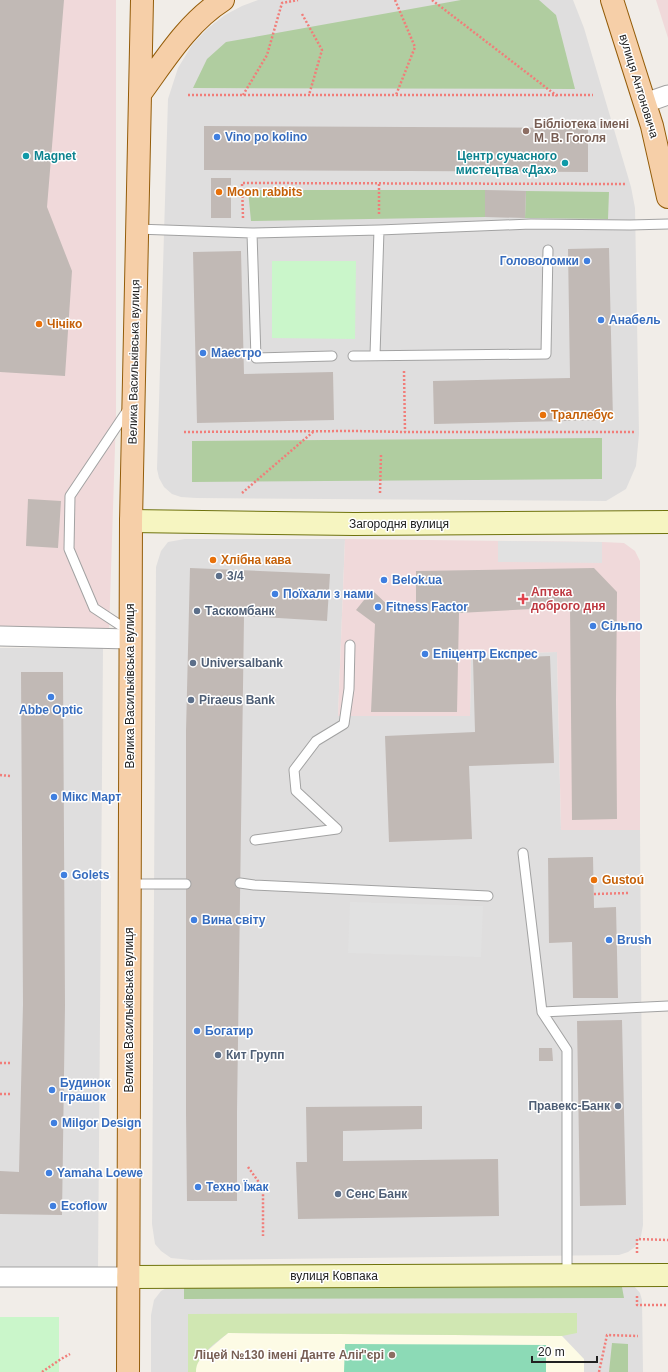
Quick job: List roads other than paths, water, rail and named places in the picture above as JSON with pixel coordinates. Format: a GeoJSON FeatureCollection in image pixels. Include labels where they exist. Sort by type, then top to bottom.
{"type":"FeatureCollection","features":[{"type":"Feature","properties":{"kind":"main road","name":"Велика Васильківська вулиця"},"geometry":{"type":"LineString","coordinates":[[128,1372],[131,522],[142,0]]}},
{"type":"Feature","properties":{"kind":"main road"},"geometry":{"type":"LineString","coordinates":[[140,94],[176,44],[209,9],[223,0]]}},
{"type":"Feature","properties":{"kind":"main road","name":"вулиця Антоновича"},"geometry":{"type":"LineString","coordinates":[[612,0],[652,126],[668,197]]}},
{"type":"Feature","properties":{"kind":"street"},"geometry":{"type":"LineString","coordinates":[[645,103],[668,95]]}},
{"type":"Feature","properties":{"kind":"street","name":"Загородня вулиця"},"geometry":{"type":"LineString","coordinates":[[131,522],[354,524],[668,522]]}},
{"type":"Feature","properties":{"kind":"street"},"geometry":{"type":"LineString","coordinates":[[0,636],[130,636]]}},
{"type":"Feature","properties":{"kind":"street","name":"вулиця Ковпака"},"geometry":{"type":"LineString","coordinates":[[0,1277],[128,1278],[668,1275]]}},
{"type":"Feature","properties":{"kind":"lane"},"geometry":{"type":"LineString","coordinates":[[136,229],[247,233],[531,224],[668,224]]}},
{"type":"Feature","properties":{"kind":"lane"},"geometry":{"type":"LineString","coordinates":[[375,355],[379,230]]}},
{"type":"Feature","properties":{"kind":"lane"},"geometry":{"type":"LineString","coordinates":[[247,233],[256,358],[332,356]]}},
{"type":"Feature","properties":{"kind":"lane"},"geometry":{"type":"LineString","coordinates":[[354,356],[546,354],[548,250]]}},
{"type":"Feature","properties":{"kind":"lane"},"geometry":{"type":"LineString","coordinates":[[130,636],[94,608],[69,549],[70,496],[133,402]]}},
{"type":"Feature","properties":{"kind":"lane"},"geometry":{"type":"LineString","coordinates":[[255,840],[337,829],[296,791],[294,770],[316,741],[344,724],[349,689],[350,645]]}},
{"type":"Feature","properties":{"kind":"lane"},"geometry":{"type":"LineString","coordinates":[[523,853],[542,1012],[567,1050],[567,1275]]}},
{"type":"Feature","properties":{"kind":"lane"},"geometry":{"type":"LineString","coordinates":[[240,883],[254,885],[488,896]]}},
{"type":"Feature","properties":{"kind":"lane"},"geometry":{"type":"LineString","coordinates":[[130,884],[186,884]]}},
{"type":"Feature","properties":{"kind":"lane"},"geometry":{"type":"LineString","coordinates":[[542,1012],[668,1006]]}},
{"type":"Feature","properties":{"kind":"place","name":"Бібліотека імені М. В. Гоголя"},"geometry":{"type":"Point","coordinates":[526,131]}},
{"type":"Feature","properties":{"kind":"place","name":"Vino po kolino"},"geometry":{"type":"Point","coordinates":[217,137]}},
{"type":"Feature","properties":{"kind":"place","name":"Magnet"},"geometry":{"type":"Point","coordinates":[26,156]}},
{"type":"Feature","properties":{"kind":"place","name":"Центр сучасного мистецтва «Дах»"},"geometry":{"type":"Point","coordinates":[565,163]}},
{"type":"Feature","properties":{"kind":"place","name":"Moon rabbits"},"geometry":{"type":"Point","coordinates":[219,192]}},
{"type":"Feature","properties":{"kind":"place","name":"Головоломки"},"geometry":{"type":"Point","coordinates":[587,261]}},
{"type":"Feature","properties":{"kind":"place","name":"Анабель"},"geometry":{"type":"Point","coordinates":[601,320]}},
{"type":"Feature","properties":{"kind":"place","name":"Чічіко"},"geometry":{"type":"Point","coordinates":[39,324]}},
{"type":"Feature","properties":{"kind":"place","name":"Маестро"},"geometry":{"type":"Point","coordinates":[203,353]}},
{"type":"Feature","properties":{"kind":"place","name":"Траллебус"},"geometry":{"type":"Point","coordinates":[543,415]}},
{"type":"Feature","properties":{"kind":"place","name":"Хлібна кава"},"geometry":{"type":"Point","coordinates":[213,560]}},
{"type":"Feature","properties":{"kind":"place","name":"3/4"},"geometry":{"type":"Point","coordinates":[219,576]}},
{"type":"Feature","properties":{"kind":"place","name":"Belok.ua"},"geometry":{"type":"Point","coordinates":[384,580]}},
{"type":"Feature","properties":{"kind":"place","name":"Поїхали з нами"},"geometry":{"type":"Point","coordinates":[275,594]}},
{"type":"Feature","properties":{"kind":"place","name":"Аптека доброго дня"},"geometry":{"type":"Point","coordinates":[523,599]}},
{"type":"Feature","properties":{"kind":"place","name":"Fitness Factor"},"geometry":{"type":"Point","coordinates":[378,607]}},
{"type":"Feature","properties":{"kind":"place","name":"Таскомбанк"},"geometry":{"type":"Point","coordinates":[197,611]}},
{"type":"Feature","properties":{"kind":"place","name":"Сільпо"},"geometry":{"type":"Point","coordinates":[593,626]}},
{"type":"Feature","properties":{"kind":"place","name":"Епіцентр Експрес"},"geometry":{"type":"Point","coordinates":[425,654]}},
{"type":"Feature","properties":{"kind":"place","name":"Universalbank"},"geometry":{"type":"Point","coordinates":[193,663]}},
{"type":"Feature","properties":{"kind":"place","name":"Abbe Optic"},"geometry":{"type":"Point","coordinates":[51,697]}},
{"type":"Feature","properties":{"kind":"place","name":"Piraeus Bank"},"geometry":{"type":"Point","coordinates":[191,700]}},
{"type":"Feature","properties":{"kind":"place","name":"Мікс Март"},"geometry":{"type":"Point","coordinates":[54,797]}},
{"type":"Feature","properties":{"kind":"place","name":"Golets"},"geometry":{"type":"Point","coordinates":[64,875]}},
{"type":"Feature","properties":{"kind":"place","name":"Gustoú"},"geometry":{"type":"Point","coordinates":[594,880]}},
{"type":"Feature","properties":{"kind":"place","name":"Вина світу"},"geometry":{"type":"Point","coordinates":[194,920]}},
{"type":"Feature","properties":{"kind":"place","name":"Brush"},"geometry":{"type":"Point","coordinates":[609,940]}},
{"type":"Feature","properties":{"kind":"place","name":"Богатир"},"geometry":{"type":"Point","coordinates":[197,1031]}},
{"type":"Feature","properties":{"kind":"place","name":"Кит Групп"},"geometry":{"type":"Point","coordinates":[218,1055]}},
{"type":"Feature","properties":{"kind":"place","name":"Будинок Iграшок"},"geometry":{"type":"Point","coordinates":[52,1090]}},
{"type":"Feature","properties":{"kind":"place","name":"Правекс-Банк"},"geometry":{"type":"Point","coordinates":[618,1106]}},
{"type":"Feature","properties":{"kind":"place","name":"Milgor Design"},"geometry":{"type":"Point","coordinates":[54,1123]}},
{"type":"Feature","properties":{"kind":"place","name":"Yamaha Loewe"},"geometry":{"type":"Point","coordinates":[49,1173]}},
{"type":"Feature","properties":{"kind":"place","name":"Техно Їжак"},"geometry":{"type":"Point","coordinates":[198,1187]}},
{"type":"Feature","properties":{"kind":"place","name":"Сенс Банк"},"geometry":{"type":"Point","coordinates":[338,1194]}},
{"type":"Feature","properties":{"kind":"place","name":"Ecoflow"},"geometry":{"type":"Point","coordinates":[53,1206]}},
{"type":"Feature","properties":{"kind":"place","name":"Ліцей №130 імені Данте Аліґ'єрі"},"geometry":{"type":"Point","coordinates":[392,1355]}}]}
